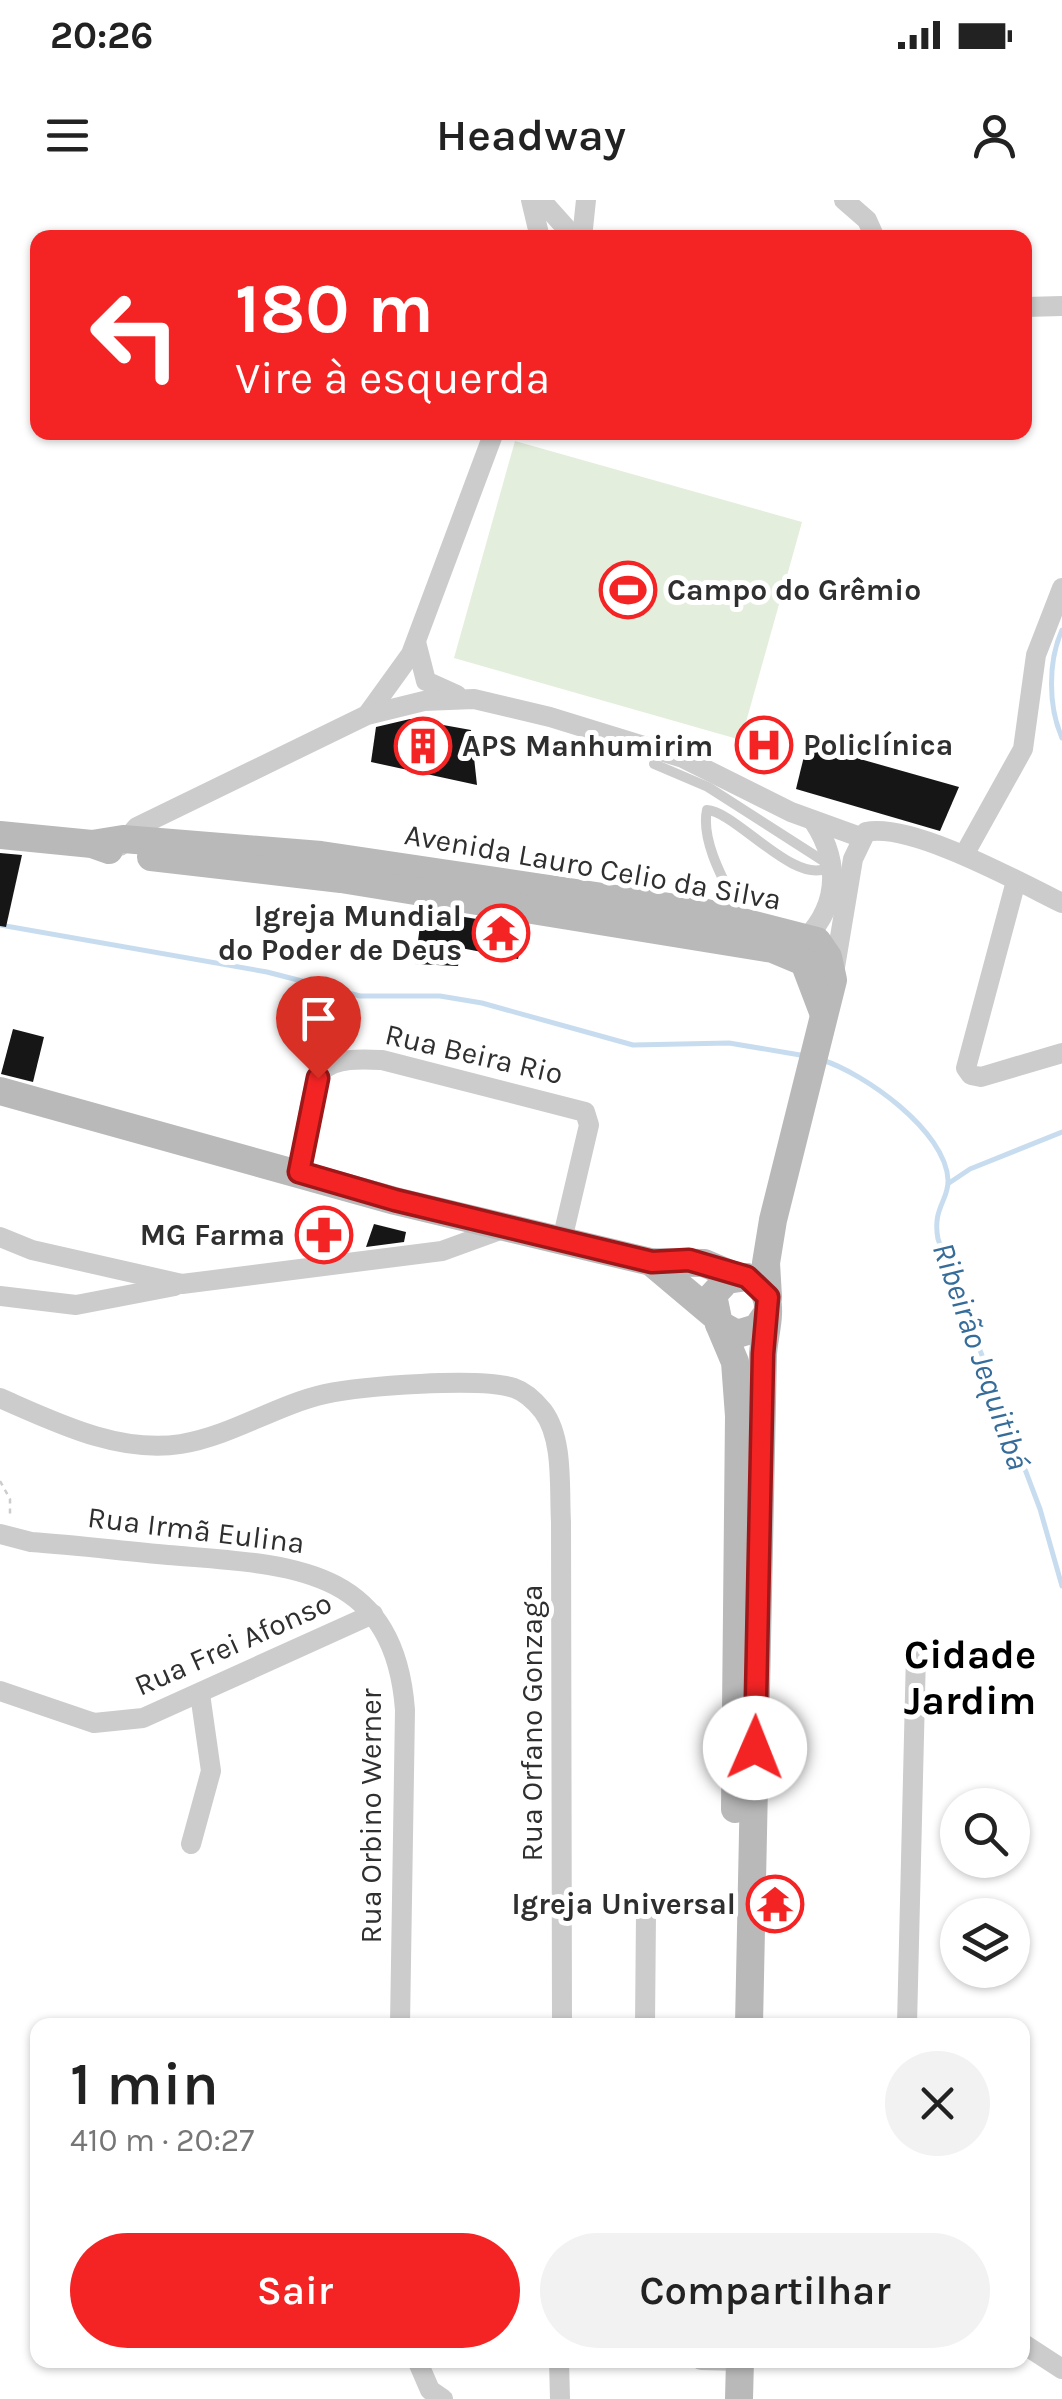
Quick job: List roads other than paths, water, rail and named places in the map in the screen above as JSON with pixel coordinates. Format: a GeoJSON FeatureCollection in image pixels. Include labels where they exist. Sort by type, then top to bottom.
{"type":"FeatureCollection","features":[{"type":"Feature","properties":{"kind":"street"},"geometry":{"type":"LineString","coordinates":[[531,200],[538,230]]}},
{"type":"Feature","properties":{"kind":"street"},"geometry":{"type":"LineString","coordinates":[[540,200],[570,230]]}},
{"type":"Feature","properties":{"kind":"street"},"geometry":{"type":"LineString","coordinates":[[579,230],[586,200]]}},
{"type":"Feature","properties":{"kind":"street"},"geometry":{"type":"LineString","coordinates":[[844,200],[867,220],[871,230]]}},
{"type":"Feature","properties":{"kind":"street"},"geometry":{"type":"LineString","coordinates":[[1032,296],[1059,306]]}},
{"type":"Feature","properties":{"kind":"street"},"geometry":{"type":"LineString","coordinates":[[1032,307],[1059,306]]}},
{"type":"Feature","properties":{"kind":"street"},"geometry":{"type":"LineString","coordinates":[[367,714],[403,668],[491,440]]}},
{"type":"Feature","properties":{"kind":"street"},"geometry":{"type":"LineString","coordinates":[[964,855],[1023,749],[1036,656],[1062,588]]}},
{"type":"Feature","properties":{"kind":"street"},"geometry":{"type":"LineString","coordinates":[[416,638],[417,659],[426,681],[474,700],[550,717],[683,758],[814,822],[860,837],[881,831],[964,855],[1062,903]]}},
{"type":"Feature","properties":{"kind":"street"},"geometry":{"type":"LineString","coordinates":[[111,845],[137,827],[367,714],[424,701],[474,700]]}},
{"type":"Feature","properties":{"kind":"street"},"geometry":{"type":"LineString","coordinates":[[750,2018],[766,1263],[832,980],[837,876],[825,838],[814,822]]}},
{"type":"Feature","properties":{"kind":"street","name":"Avenida Lauro Celio da Silva"},"geometry":{"type":"LineString","coordinates":[[0,835],[320,866],[668,919],[826,951],[832,980]]}},
{"type":"Feature","properties":{"kind":"street"},"geometry":{"type":"LineString","coordinates":[[799,946],[824,914],[837,876],[860,837]]}},
{"type":"Feature","properties":{"kind":"street"},"geometry":{"type":"LineString","coordinates":[[1016,880],[966,1068],[971,1075],[981,1077],[1062,1053]]}},
{"type":"Feature","properties":{"kind":"street","name":"Avenida Lauro Celio da Silva"},"geometry":{"type":"LineString","coordinates":[[668,919],[746,924],[799,946]]}},
{"type":"Feature","properties":{"kind":"street","name":"Avenida Lauro Celio da Silva"},"geometry":{"type":"LineString","coordinates":[[799,946],[812,975],[822,1025]]}},
{"type":"Feature","properties":{"kind":"street","name":"Rua Beira Rio"},"geometry":{"type":"LineString","coordinates":[[299,1172],[318,1078],[334,1064],[349,1060],[382,1060],[585,1112],[588,1125],[562,1240]]}},
{"type":"Feature","properties":{"kind":"street"},"geometry":{"type":"LineString","coordinates":[[0,1090],[508,1227],[652,1262],[689,1260],[756,1281],[768,1304],[764,1321],[748,1333],[737,1334],[652,1262]]}},
{"type":"Feature","properties":{"kind":"street"},"geometry":{"type":"LineString","coordinates":[[732,2018],[739,1416],[735,1362],[716,1320],[713,1295],[727,1280],[739,1276],[773,1220]]}},
{"type":"Feature","properties":{"kind":"street"},"geometry":{"type":"LineString","coordinates":[[0,1296],[76,1305],[182,1284],[442,1251],[508,1227]]}},
{"type":"Feature","properties":{"kind":"street"},"geometry":{"type":"LineString","coordinates":[[0,1237],[32,1250],[182,1284]]}},
{"type":"Feature","properties":{"kind":"street","name":"Rua Orfano Gonzaga"},"geometry":{"type":"LineString","coordinates":[[0,1398],[69,1428],[146,1444],[180,1444],[303,1401],[348,1391],[492,1383],[524,1392],[550,1422],[558,1461],[562,2018]]}},
{"type":"Feature","properties":{"kind":"street","name":"Rua Irmã Eulina"},"geometry":{"type":"LineString","coordinates":[[5,1536],[276,1564],[329,1578],[373,1614]]}},
{"type":"Feature","properties":{"kind":"street","name":"Rua Frei Afonso"},"geometry":{"type":"LineString","coordinates":[[0,1691],[94,1722],[144,1718],[373,1614]]}},
{"type":"Feature","properties":{"kind":"street","name":"Rua Orbino Werner"},"geometry":{"type":"LineString","coordinates":[[373,1614],[398,1660],[405,1710],[400,2018]]}},
{"type":"Feature","properties":{"kind":"street"},"geometry":{"type":"LineString","coordinates":[[907,2018],[916,1654]]}},
{"type":"Feature","properties":{"kind":"street"},"geometry":{"type":"LineString","coordinates":[[191,1844],[210,1771],[200,1694]]}},
{"type":"Feature","properties":{"kind":"street"},"geometry":{"type":"LineString","coordinates":[[645,2018],[646,1913]]}},
{"type":"Feature","properties":{"kind":"street"},"geometry":{"type":"LineString","coordinates":[[1030,2348],[1062,2369]]}},
{"type":"Feature","properties":{"kind":"street"},"geometry":{"type":"LineString","coordinates":[[420,2368],[430,2390],[443,2399]]}},
{"type":"Feature","properties":{"kind":"street"},"geometry":{"type":"LineString","coordinates":[[559,2368],[560,2399]]}},
{"type":"Feature","properties":{"kind":"street"},"geometry":{"type":"LineString","coordinates":[[724,2368],[724,2399]]}},
{"type":"Feature","properties":{"kind":"street"},"geometry":{"type":"LineString","coordinates":[[739,2399],[740,2368]]}},
{"type":"Feature","properties":{"kind":"lane"},"geometry":{"type":"LineString","coordinates":[[654,764],[719,793],[819,855],[837,876]]}},
{"type":"Feature","properties":{"kind":"lane"},"geometry":{"type":"LineString","coordinates":[[746,924],[721,872],[706,825],[707,810],[719,812],[750,838],[790,860],[837,876]]}},
{"type":"Feature","properties":{"kind":"waterway"},"geometry":{"type":"LineString","coordinates":[[1062,630],[1054,655],[1052,684],[1054,712],[1062,738]]}},
{"type":"Feature","properties":{"kind":"waterway","name":"Ribeirão Jequitibá"},"geometry":{"type":"LineString","coordinates":[[0,925],[267,972],[360,996],[440,996],[482,1003],[633,1045],[729,1043],[806,1056]]}},
{"type":"Feature","properties":{"kind":"waterway","name":"Ribeirão Jequitibá"},"geometry":{"type":"LineString","coordinates":[[822,1060],[859,1077],[900,1106],[933,1142],[944,1161],[948,1187],[937,1220],[938,1239],[1040,1509],[1062,1586]]}},
{"type":"Feature","properties":{"kind":"waterway"},"geometry":{"type":"LineString","coordinates":[[949,1183],[970,1169],[1062,1132]]}},
{"type":"Feature","properties":{"kind":"place","name":"Campo do Grêmio"},"geometry":{"type":"Point","coordinates":[628,590]}},
{"type":"Feature","properties":{"kind":"place","name":"Policlínica"},"geometry":{"type":"Point","coordinates":[764,745]}},
{"type":"Feature","properties":{"kind":"place","name":"APS Manhumirim"},"geometry":{"type":"Point","coordinates":[423,746]}},
{"type":"Feature","properties":{"kind":"place","name":"Igreja Mundial do Poder de Deus"},"geometry":{"type":"Point","coordinates":[501,933]}},
{"type":"Feature","properties":{"kind":"place","name":"MG Farma"},"geometry":{"type":"Point","coordinates":[324,1235]}},
{"type":"Feature","properties":{"kind":"place","name":"Igreja Universal"},"geometry":{"type":"Point","coordinates":[775,1904]}},
{"type":"Feature","properties":{"kind":"district","name":"Cidade Jardim"},"geometry":{"type":"Point","coordinates":[970,1677]}}]}
